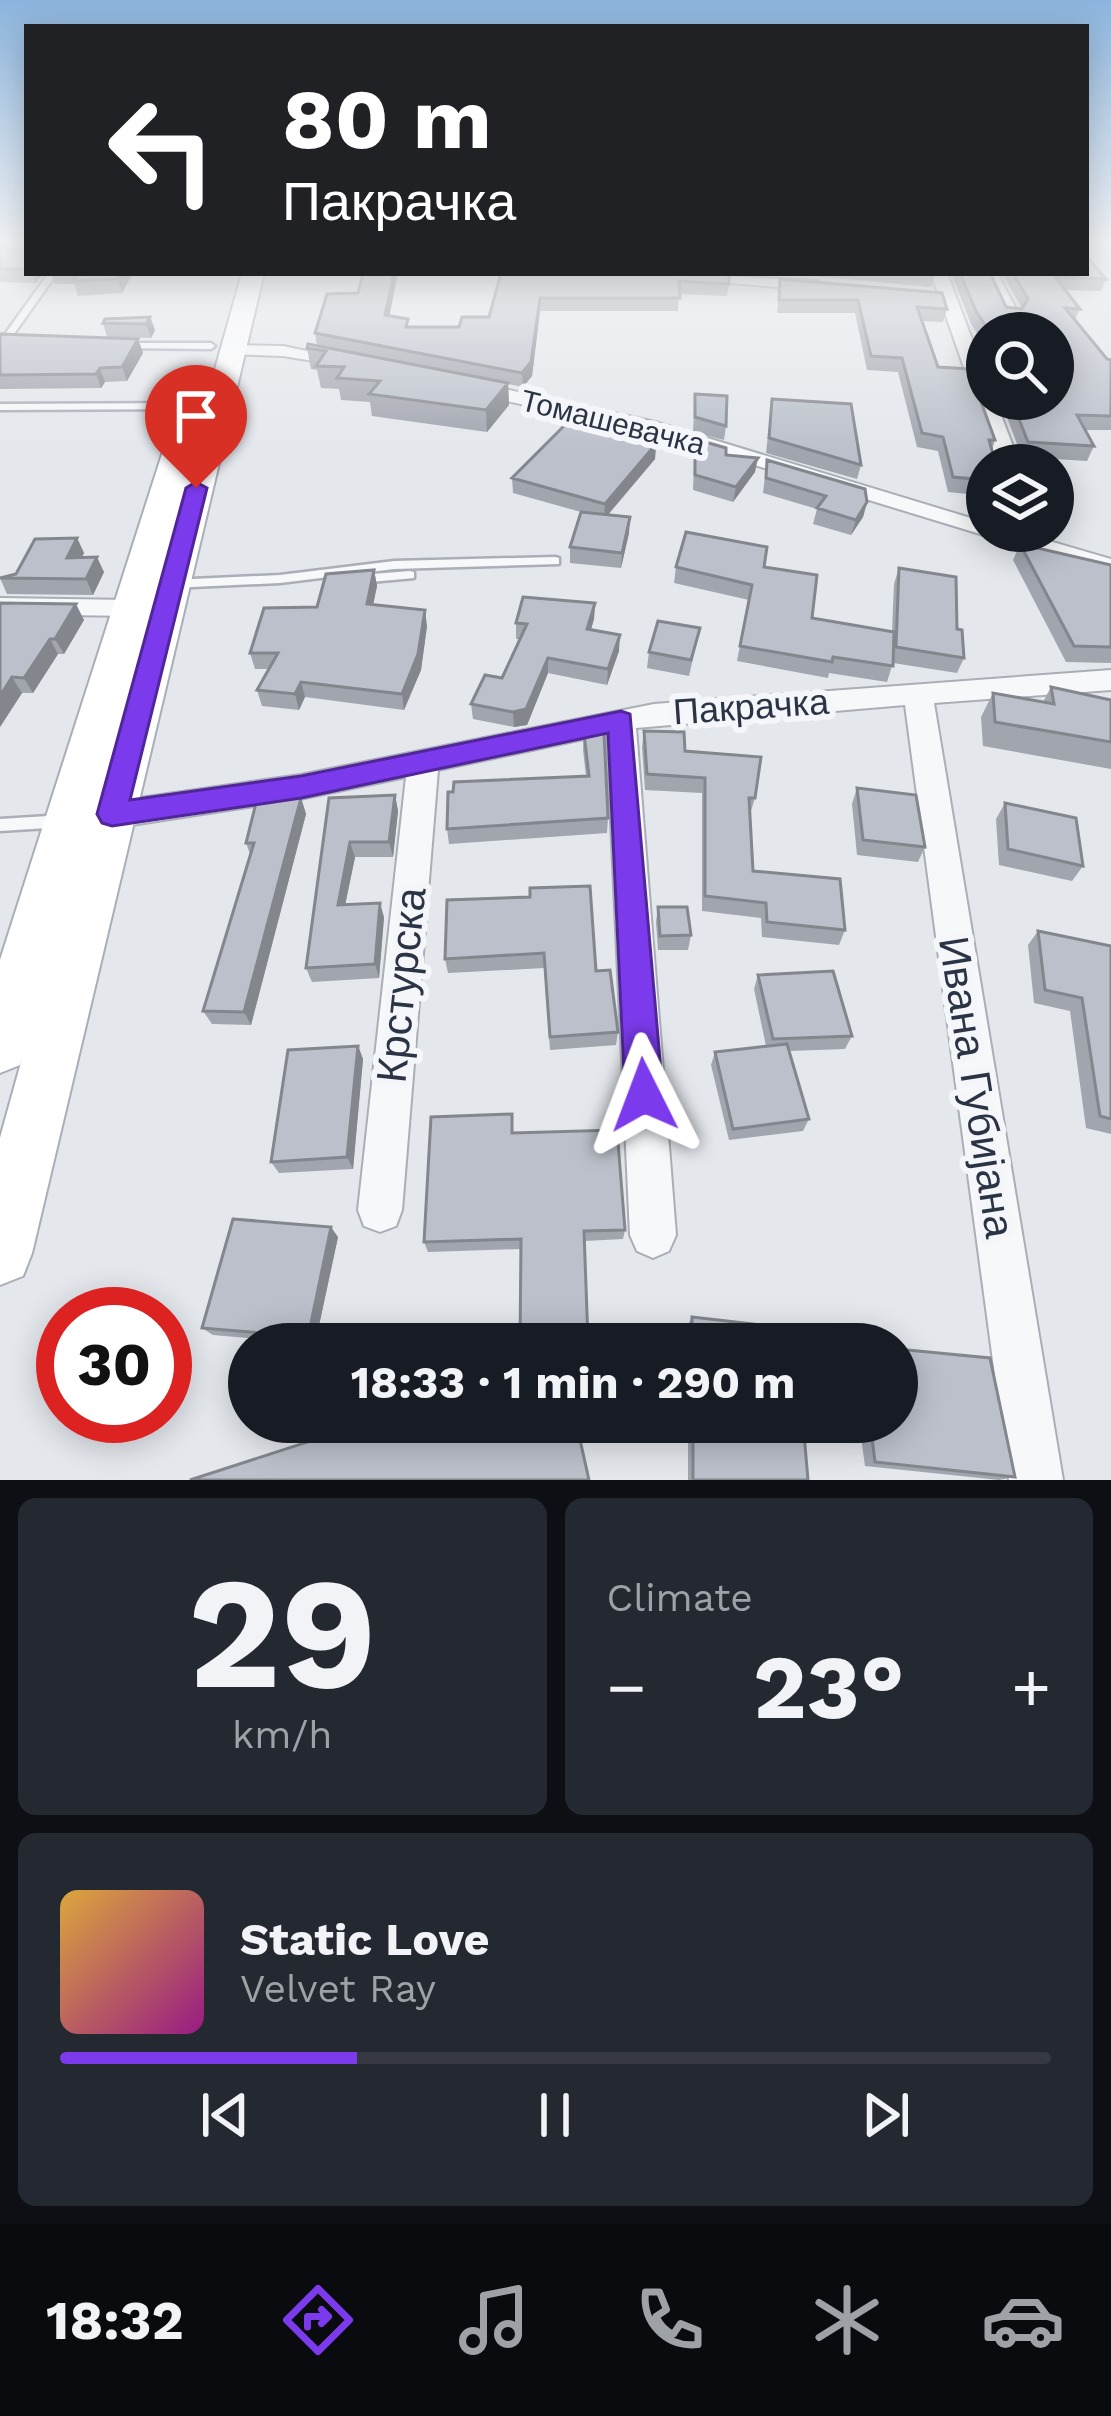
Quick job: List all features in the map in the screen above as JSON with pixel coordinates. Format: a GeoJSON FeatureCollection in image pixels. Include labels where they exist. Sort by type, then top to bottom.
{"type":"FeatureCollection","features":[{"type":"Feature","properties":{"kind":"main road"},"geometry":{"type":"LineString","coordinates":[[0,1253],[171,584],[228,313]]}},
{"type":"Feature","properties":{"kind":"main road"},"geometry":{"type":"LineString","coordinates":[[0,1046],[192,406],[236,313]]}},
{"type":"Feature","properties":{"kind":"street"},"geometry":{"type":"LineString","coordinates":[[954,313],[1001,444]]}},
{"type":"Feature","properties":{"kind":"street"},"geometry":{"type":"LineString","coordinates":[[221,348],[283,351],[375,366]]}},
{"type":"Feature","properties":{"kind":"street","name":"Томашевачка"},"geometry":{"type":"LineString","coordinates":[[454,382],[648,426],[966,523]]}},
{"type":"Feature","properties":{"kind":"street","name":"Томашевачка"},"geometry":{"type":"LineString","coordinates":[[1072,552],[1111,567]]}},
{"type":"Feature","properties":{"kind":"street"},"geometry":{"type":"LineString","coordinates":[[0,607],[130,608]]}},
{"type":"Feature","properties":{"kind":"street","name":"Пакрачка"},"geometry":{"type":"LineString","coordinates":[[112,814],[250,796],[621,720],[724,706],[1111,680]]}},
{"type":"Feature","properties":{"kind":"street","name":"Ивана Губијана"},"geometry":{"type":"LineString","coordinates":[[918,694],[1036,1480]]}},
{"type":"Feature","properties":{"kind":"street"},"geometry":{"type":"LineString","coordinates":[[621,720],[653,1235]]}},
{"type":"Feature","properties":{"kind":"street","name":"Крстурска"},"geometry":{"type":"LineString","coordinates":[[380,1210],[423,761]]}},
{"type":"Feature","properties":{"kind":"lane"},"geometry":{"type":"LineString","coordinates":[[2,343],[24,313]]}},
{"type":"Feature","properties":{"kind":"lane"},"geometry":{"type":"LineString","coordinates":[[2,343],[23,344]]}},
{"type":"Feature","properties":{"kind":"lane"},"geometry":{"type":"LineString","coordinates":[[105,345],[221,348]]}},
{"type":"Feature","properties":{"kind":"lane"},"geometry":{"type":"LineString","coordinates":[[0,407],[192,406]]}},
{"type":"Feature","properties":{"kind":"lane"},"geometry":{"type":"LineString","coordinates":[[171,584],[280,579],[394,565],[555,561]]}},
{"type":"Feature","properties":{"kind":"lane"},"geometry":{"type":"LineString","coordinates":[[280,579],[304,584],[410,575]]}},
{"type":"Feature","properties":{"kind":"lane"},"geometry":{"type":"LineString","coordinates":[[0,825],[67,820]]}},
{"type":"Feature","properties":{"kind":"building"},"geometry":{"type":"Polygon","coordinates":[[[321,313],[385,313],[408,319],[406,327],[459,327],[462,317],[538,313],[531,362],[522,373],[315,333],[321,313]]]}},
{"type":"Feature","properties":{"kind":"building"},"geometry":{"type":"Polygon","coordinates":[[[861,313],[919,313],[938,367],[966,369],[966,420],[988,420],[995,440],[966,444],[966,478],[953,477],[943,437],[922,433],[902,358],[871,356],[861,313]]]}},
{"type":"Feature","properties":{"kind":"building"},"geometry":{"type":"Polygon","coordinates":[[[150,317],[146,324],[103,323],[105,319],[150,317]]]}},
{"type":"Feature","properties":{"kind":"building"},"geometry":{"type":"Polygon","coordinates":[[[1074,319],[1111,360],[1111,416],[1077,415],[1094,446],[1028,442],[1019,420],[1074,420],[1074,319]]]}},
{"type":"Feature","properties":{"kind":"building"},"geometry":{"type":"Polygon","coordinates":[[[0,334],[138,339],[122,367],[100,368],[96,374],[0,375],[0,334]]]}},
{"type":"Feature","properties":{"kind":"building"},"geometry":{"type":"Polygon","coordinates":[[[308,344],[508,383],[486,410],[369,394],[380,381],[337,378],[344,367],[316,366],[326,351],[307,348],[308,344]]]}},
{"type":"Feature","properties":{"kind":"building"},"geometry":{"type":"Polygon","coordinates":[[[695,394],[727,396],[726,426],[695,417],[695,394]]]}},
{"type":"Feature","properties":{"kind":"building"},"geometry":{"type":"Polygon","coordinates":[[[772,399],[851,404],[861,465],[769,438],[772,399]]]}},
{"type":"Feature","properties":{"kind":"building"},"geometry":{"type":"Polygon","coordinates":[[[574,416],[608,424],[602,431],[656,444],[605,504],[512,478],[574,416]]]}},
{"type":"Feature","properties":{"kind":"building"},"geometry":{"type":"Polygon","coordinates":[[[695,439],[726,448],[726,455],[758,458],[736,487],[695,475],[695,439]]]}},
{"type":"Feature","properties":{"kind":"building"},"geometry":{"type":"Polygon","coordinates":[[[767,460],[865,489],[867,502],[856,520],[817,508],[826,496],[766,478],[767,460]]]}},
{"type":"Feature","properties":{"kind":"building"},"geometry":{"type":"Polygon","coordinates":[[[581,512],[630,517],[622,553],[570,547],[581,512]]]}},
{"type":"Feature","properties":{"kind":"building"},"geometry":{"type":"Polygon","coordinates":[[[686,532],[767,547],[764,567],[817,575],[812,618],[894,632],[893,666],[833,657],[832,662],[740,646],[752,585],[676,567],[686,532]]]}},
{"type":"Feature","properties":{"kind":"building"},"geometry":{"type":"Polygon","coordinates":[[[77,538],[67,558],[97,557],[86,579],[0,578],[16,574],[35,539],[77,538]]]}},
{"type":"Feature","properties":{"kind":"building"},"geometry":{"type":"Polygon","coordinates":[[[1024,552],[1055,552],[1111,565],[1111,647],[1074,646],[1024,552]]]}},
{"type":"Feature","properties":{"kind":"building"},"geometry":{"type":"Polygon","coordinates":[[[899,568],[956,577],[957,629],[962,630],[964,658],[896,647],[899,568]]]}},
{"type":"Feature","properties":{"kind":"building"},"geometry":{"type":"Polygon","coordinates":[[[374,570],[367,604],[425,610],[418,654],[402,694],[301,682],[295,694],[257,690],[278,653],[250,653],[264,608],[317,607],[326,574],[374,570]]]}},
{"type":"Feature","properties":{"kind":"building"},"geometry":{"type":"Polygon","coordinates":[[[523,597],[595,603],[587,629],[620,635],[608,669],[548,658],[526,709],[513,712],[471,704],[485,675],[502,678],[527,624],[516,623],[523,597]]]}},
{"type":"Feature","properties":{"kind":"building"},"geometry":{"type":"Polygon","coordinates":[[[0,603],[76,604],[24,678],[12,677],[0,696],[0,603]]]}},
{"type":"Feature","properties":{"kind":"building"},"geometry":{"type":"Polygon","coordinates":[[[658,621],[700,628],[691,660],[649,652],[658,621]]]}},
{"type":"Feature","properties":{"kind":"building"},"geometry":{"type":"Polygon","coordinates":[[[1051,687],[1111,700],[1111,742],[995,722],[993,693],[1054,704],[1051,687]]]}},
{"type":"Feature","properties":{"kind":"building"},"geometry":{"type":"Polygon","coordinates":[[[644,731],[684,732],[685,751],[761,757],[755,798],[749,798],[753,871],[840,879],[845,930],[767,922],[766,903],[705,896],[705,778],[647,774],[644,731]]]}},
{"type":"Feature","properties":{"kind":"building"},"geometry":{"type":"Polygon","coordinates":[[[604,733],[608,818],[447,829],[448,792],[453,792],[454,782],[589,776],[584,734],[604,733]]]}},
{"type":"Feature","properties":{"kind":"building"},"geometry":{"type":"Polygon","coordinates":[[[857,788],[916,795],[925,847],[863,840],[857,788]]]}},
{"type":"Feature","properties":{"kind":"building"},"geometry":{"type":"Polygon","coordinates":[[[395,795],[389,842],[350,842],[338,905],[380,903],[375,964],[306,968],[329,798],[395,795]]]}},
{"type":"Feature","properties":{"kind":"building"},"geometry":{"type":"Polygon","coordinates":[[[301,798],[244,1012],[203,1011],[254,843],[246,843],[257,799],[301,798]]]}},
{"type":"Feature","properties":{"kind":"building"},"geometry":{"type":"Polygon","coordinates":[[[1005,803],[1076,818],[1083,866],[1008,849],[1005,803]]]}},
{"type":"Feature","properties":{"kind":"building"},"geometry":{"type":"Polygon","coordinates":[[[590,886],[596,971],[610,970],[618,1032],[550,1037],[544,953],[445,959],[447,900],[530,897],[530,888],[590,886]]]}},
{"type":"Feature","properties":{"kind":"building"},"geometry":{"type":"Polygon","coordinates":[[[658,907],[687,907],[691,935],[660,936],[658,907]]]}},
{"type":"Feature","properties":{"kind":"building"},"geometry":{"type":"Polygon","coordinates":[[[1038,931],[1111,946],[1111,1119],[1100,1116],[1082,998],[1045,990],[1038,931]]]}},
{"type":"Feature","properties":{"kind":"building"},"geometry":{"type":"Polygon","coordinates":[[[833,971],[852,1036],[773,1039],[758,975],[833,971]]]}},
{"type":"Feature","properties":{"kind":"building"},"geometry":{"type":"Polygon","coordinates":[[[787,1044],[809,1119],[733,1129],[715,1052],[787,1044]]]}},
{"type":"Feature","properties":{"kind":"building"},"geometry":{"type":"Polygon","coordinates":[[[358,1046],[347,1157],[271,1162],[288,1050],[358,1046]]]}},
{"type":"Feature","properties":{"kind":"building"},"geometry":{"type":"Polygon","coordinates":[[[512,1114],[512,1133],[617,1130],[625,1230],[584,1231],[587,1323],[520,1323],[521,1239],[424,1242],[431,1117],[512,1114]]]}},
{"type":"Feature","properties":{"kind":"building"},"geometry":{"type":"Polygon","coordinates":[[[233,1219],[331,1227],[311,1323],[228,1323],[228,1330],[202,1328],[233,1219]]]}},
{"type":"Feature","properties":{"kind":"building"},"geometry":{"type":"Polygon","coordinates":[[[692,1317],[744,1323],[692,1323],[692,1317]]]}},
{"type":"Feature","properties":{"kind":"building"},"geometry":{"type":"Polygon","coordinates":[[[918,1351],[990,1358],[1015,1477],[875,1462],[873,1443],[918,1443],[918,1351]]]}},
{"type":"Feature","properties":{"kind":"building"},"geometry":{"type":"Polygon","coordinates":[[[304,1443],[581,1443],[589,1480],[190,1480],[304,1443]]]}},
{"type":"Feature","properties":{"kind":"building"},"geometry":{"type":"Polygon","coordinates":[[[693,1443],[805,1443],[808,1480],[693,1480],[693,1443]]]}},
{"type":"Feature","properties":{"kind":"route"},"geometry":{"type":"LineString","coordinates":[[196,488],[112,814],[301,787],[621,720],[644,1095]]}}]}
